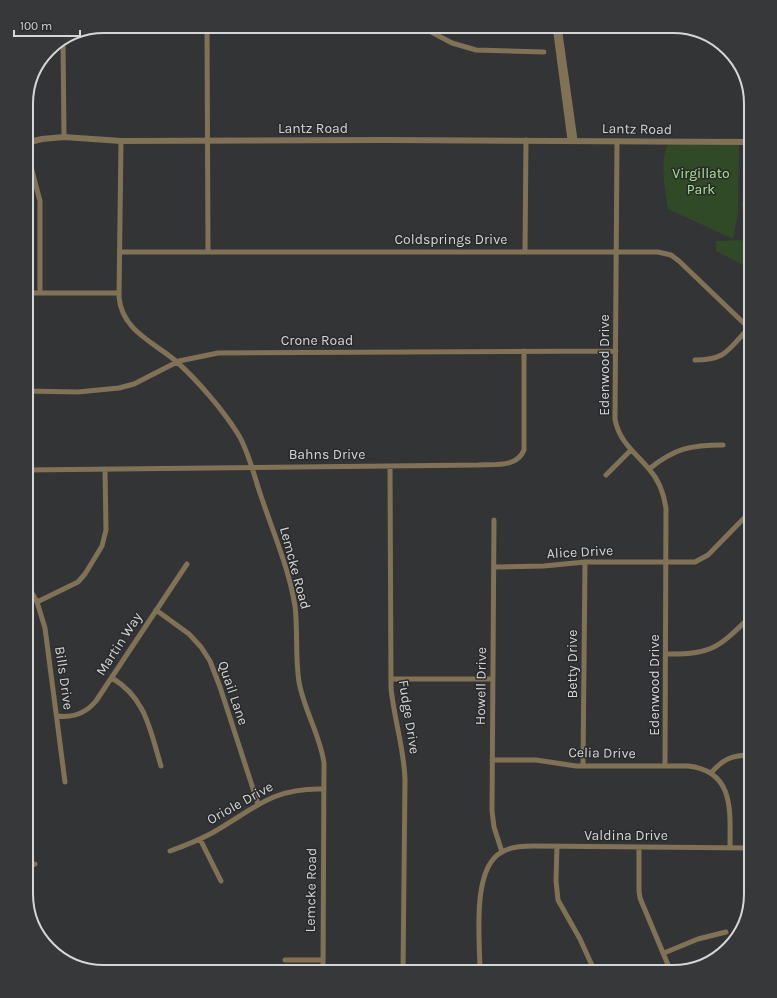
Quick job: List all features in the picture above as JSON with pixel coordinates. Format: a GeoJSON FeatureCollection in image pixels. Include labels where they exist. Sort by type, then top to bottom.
{"type":"FeatureCollection","features":[{"type":"Feature","properties":{"kind":"street"},"geometry":{"type":"LineString","coordinates":[[207,33],[209,140],[208,251]]}},
{"type":"Feature","properties":{"kind":"street"},"geometry":{"type":"LineString","coordinates":[[433,33],[452,43],[476,50],[544,52]]}},
{"type":"Feature","properties":{"kind":"street"},"geometry":{"type":"LineString","coordinates":[[556,33],[572,140]]}},
{"type":"Feature","properties":{"kind":"street"},"geometry":{"type":"LineString","coordinates":[[560,33],[572,140]]}},
{"type":"Feature","properties":{"kind":"street"},"geometry":{"type":"LineString","coordinates":[[63,46],[64,137]]}},
{"type":"Feature","properties":{"kind":"street","name":"Lantz Road"},"geometry":{"type":"LineString","coordinates":[[33,141],[64,137],[120,141],[572,140],[744,142]]}},
{"type":"Feature","properties":{"kind":"street"},"geometry":{"type":"LineString","coordinates":[[525,251],[526,140]]}},
{"type":"Feature","properties":{"kind":"street"},"geometry":{"type":"LineString","coordinates":[[33,293],[119,293],[121,252],[120,141]]}},
{"type":"Feature","properties":{"kind":"street","name":"Edenwood Drive"},"geometry":{"type":"LineString","coordinates":[[617,141],[615,419],[621,438],[649,468],[657,481],[665,500],[665,766]]}},
{"type":"Feature","properties":{"kind":"street"},"geometry":{"type":"LineString","coordinates":[[33,174],[40,201],[40,293]]}},
{"type":"Feature","properties":{"kind":"street","name":"Coldsprings Drive"},"geometry":{"type":"LineString","coordinates":[[121,252],[658,252],[675,258],[744,323]]}},
{"type":"Feature","properties":{"kind":"street","name":"Lemcke Road"},"geometry":{"type":"LineString","coordinates":[[119,293],[121,311],[131,328],[177,362],[235,429],[241,440],[251,467],[293,600],[297,625],[299,682],[320,743],[324,763],[323,965]]}},
{"type":"Feature","properties":{"kind":"street"},"geometry":{"type":"LineString","coordinates":[[695,360],[710,360],[720,357],[744,335]]}},
{"type":"Feature","properties":{"kind":"street","name":"Bahns Drive"},"geometry":{"type":"LineString","coordinates":[[33,470],[390,466],[511,463],[518,459],[524,450],[524,351]]}},
{"type":"Feature","properties":{"kind":"street","name":"Crone Road"},"geometry":{"type":"LineString","coordinates":[[33,391],[110,390],[134,384],[177,362],[196,356],[232,352],[616,351]]}},
{"type":"Feature","properties":{"kind":"street"},"geometry":{"type":"LineString","coordinates":[[649,468],[678,450],[695,445],[723,444]]}},
{"type":"Feature","properties":{"kind":"street"},"geometry":{"type":"LineString","coordinates":[[606,475],[631,450]]}},
{"type":"Feature","properties":{"kind":"street","name":"Fudge Drive"},"geometry":{"type":"LineString","coordinates":[[390,466],[390,679],[392,706],[404,761],[403,965]]}},
{"type":"Feature","properties":{"kind":"street"},"geometry":{"type":"LineString","coordinates":[[37,602],[78,582],[85,574],[102,546],[106,530],[106,469]]}},
{"type":"Feature","properties":{"kind":"street","name":"Alice Drive"},"geometry":{"type":"LineString","coordinates":[[494,567],[544,566],[585,562],[692,562],[705,558],[744,518]]}},
{"type":"Feature","properties":{"kind":"street","name":"Howell Drive"},"geometry":{"type":"LineString","coordinates":[[494,520],[492,821],[502,852]]}},
{"type":"Feature","properties":{"kind":"street","name":"Betty Drive"},"geometry":{"type":"LineString","coordinates":[[583,766],[585,562]]}},
{"type":"Feature","properties":{"kind":"street","name":"Martin Way"},"geometry":{"type":"LineString","coordinates":[[57,716],[74,716],[89,708],[96,701],[187,564]]}},
{"type":"Feature","properties":{"kind":"street","name":"Bills Drive"},"geometry":{"type":"LineString","coordinates":[[33,595],[37,602],[45,628],[65,782]]}},
{"type":"Feature","properties":{"kind":"street","name":"Quail Lane"},"geometry":{"type":"LineString","coordinates":[[156,610],[189,634],[201,647],[210,661],[219,683],[258,804]]}},
{"type":"Feature","properties":{"kind":"street"},"geometry":{"type":"LineString","coordinates":[[666,654],[688,654],[711,649],[727,640],[744,623]]}},
{"type":"Feature","properties":{"kind":"street"},"geometry":{"type":"LineString","coordinates":[[112,678],[129,690],[141,706],[161,766]]}},
{"type":"Feature","properties":{"kind":"street"},"geometry":{"type":"LineString","coordinates":[[390,679],[493,678]]}},
{"type":"Feature","properties":{"kind":"street"},"geometry":{"type":"LineString","coordinates":[[730,848],[729,799],[722,785],[711,773],[726,759],[735,755],[744,755]]}},
{"type":"Feature","properties":{"kind":"street","name":"Celia Drive"},"geometry":{"type":"LineString","coordinates":[[492,760],[536,760],[583,766],[694,767],[711,773]]}},
{"type":"Feature","properties":{"kind":"street","name":"Oriole Drive"},"geometry":{"type":"LineString","coordinates":[[170,851],[200,839],[274,796],[289,791],[324,789]]}},
{"type":"Feature","properties":{"kind":"street"},"geometry":{"type":"LineString","coordinates":[[200,839],[221,881]]}},
{"type":"Feature","properties":{"kind":"street","name":"Valdina Drive"},"geometry":{"type":"LineString","coordinates":[[502,852],[529,846],[744,848]]}},
{"type":"Feature","properties":{"kind":"street"},"geometry":{"type":"LineString","coordinates":[[557,846],[556,881],[558,900],[580,939],[592,965]]}},
{"type":"Feature","properties":{"kind":"street"},"geometry":{"type":"LineString","coordinates":[[639,846],[638,885],[640,898],[668,965]]}},
{"type":"Feature","properties":{"kind":"street"},"geometry":{"type":"LineString","coordinates":[[480,965],[481,896],[483,879],[490,863],[502,852]]}},
{"type":"Feature","properties":{"kind":"street"},"geometry":{"type":"LineString","coordinates":[[664,954],[698,939],[726,932]]}},
{"type":"Feature","properties":{"kind":"street"},"geometry":{"type":"LineString","coordinates":[[285,960],[323,960]]}},
{"type":"Feature","properties":{"kind":"green space","name":"Virgillato Park"},"geometry":{"type":"Polygon","coordinates":[[[668,143],[739,144],[738,213],[733,239],[668,209],[663,167],[665,151],[668,143]]]}},
{"type":"Feature","properties":{"kind":"green space"},"geometry":{"type":"Polygon","coordinates":[[[744,201],[744,217],[741,203],[744,201]]]}},
{"type":"Feature","properties":{"kind":"green space"},"geometry":{"type":"Polygon","coordinates":[[[744,240],[744,265],[716,251],[716,241],[744,240]]]}}]}
